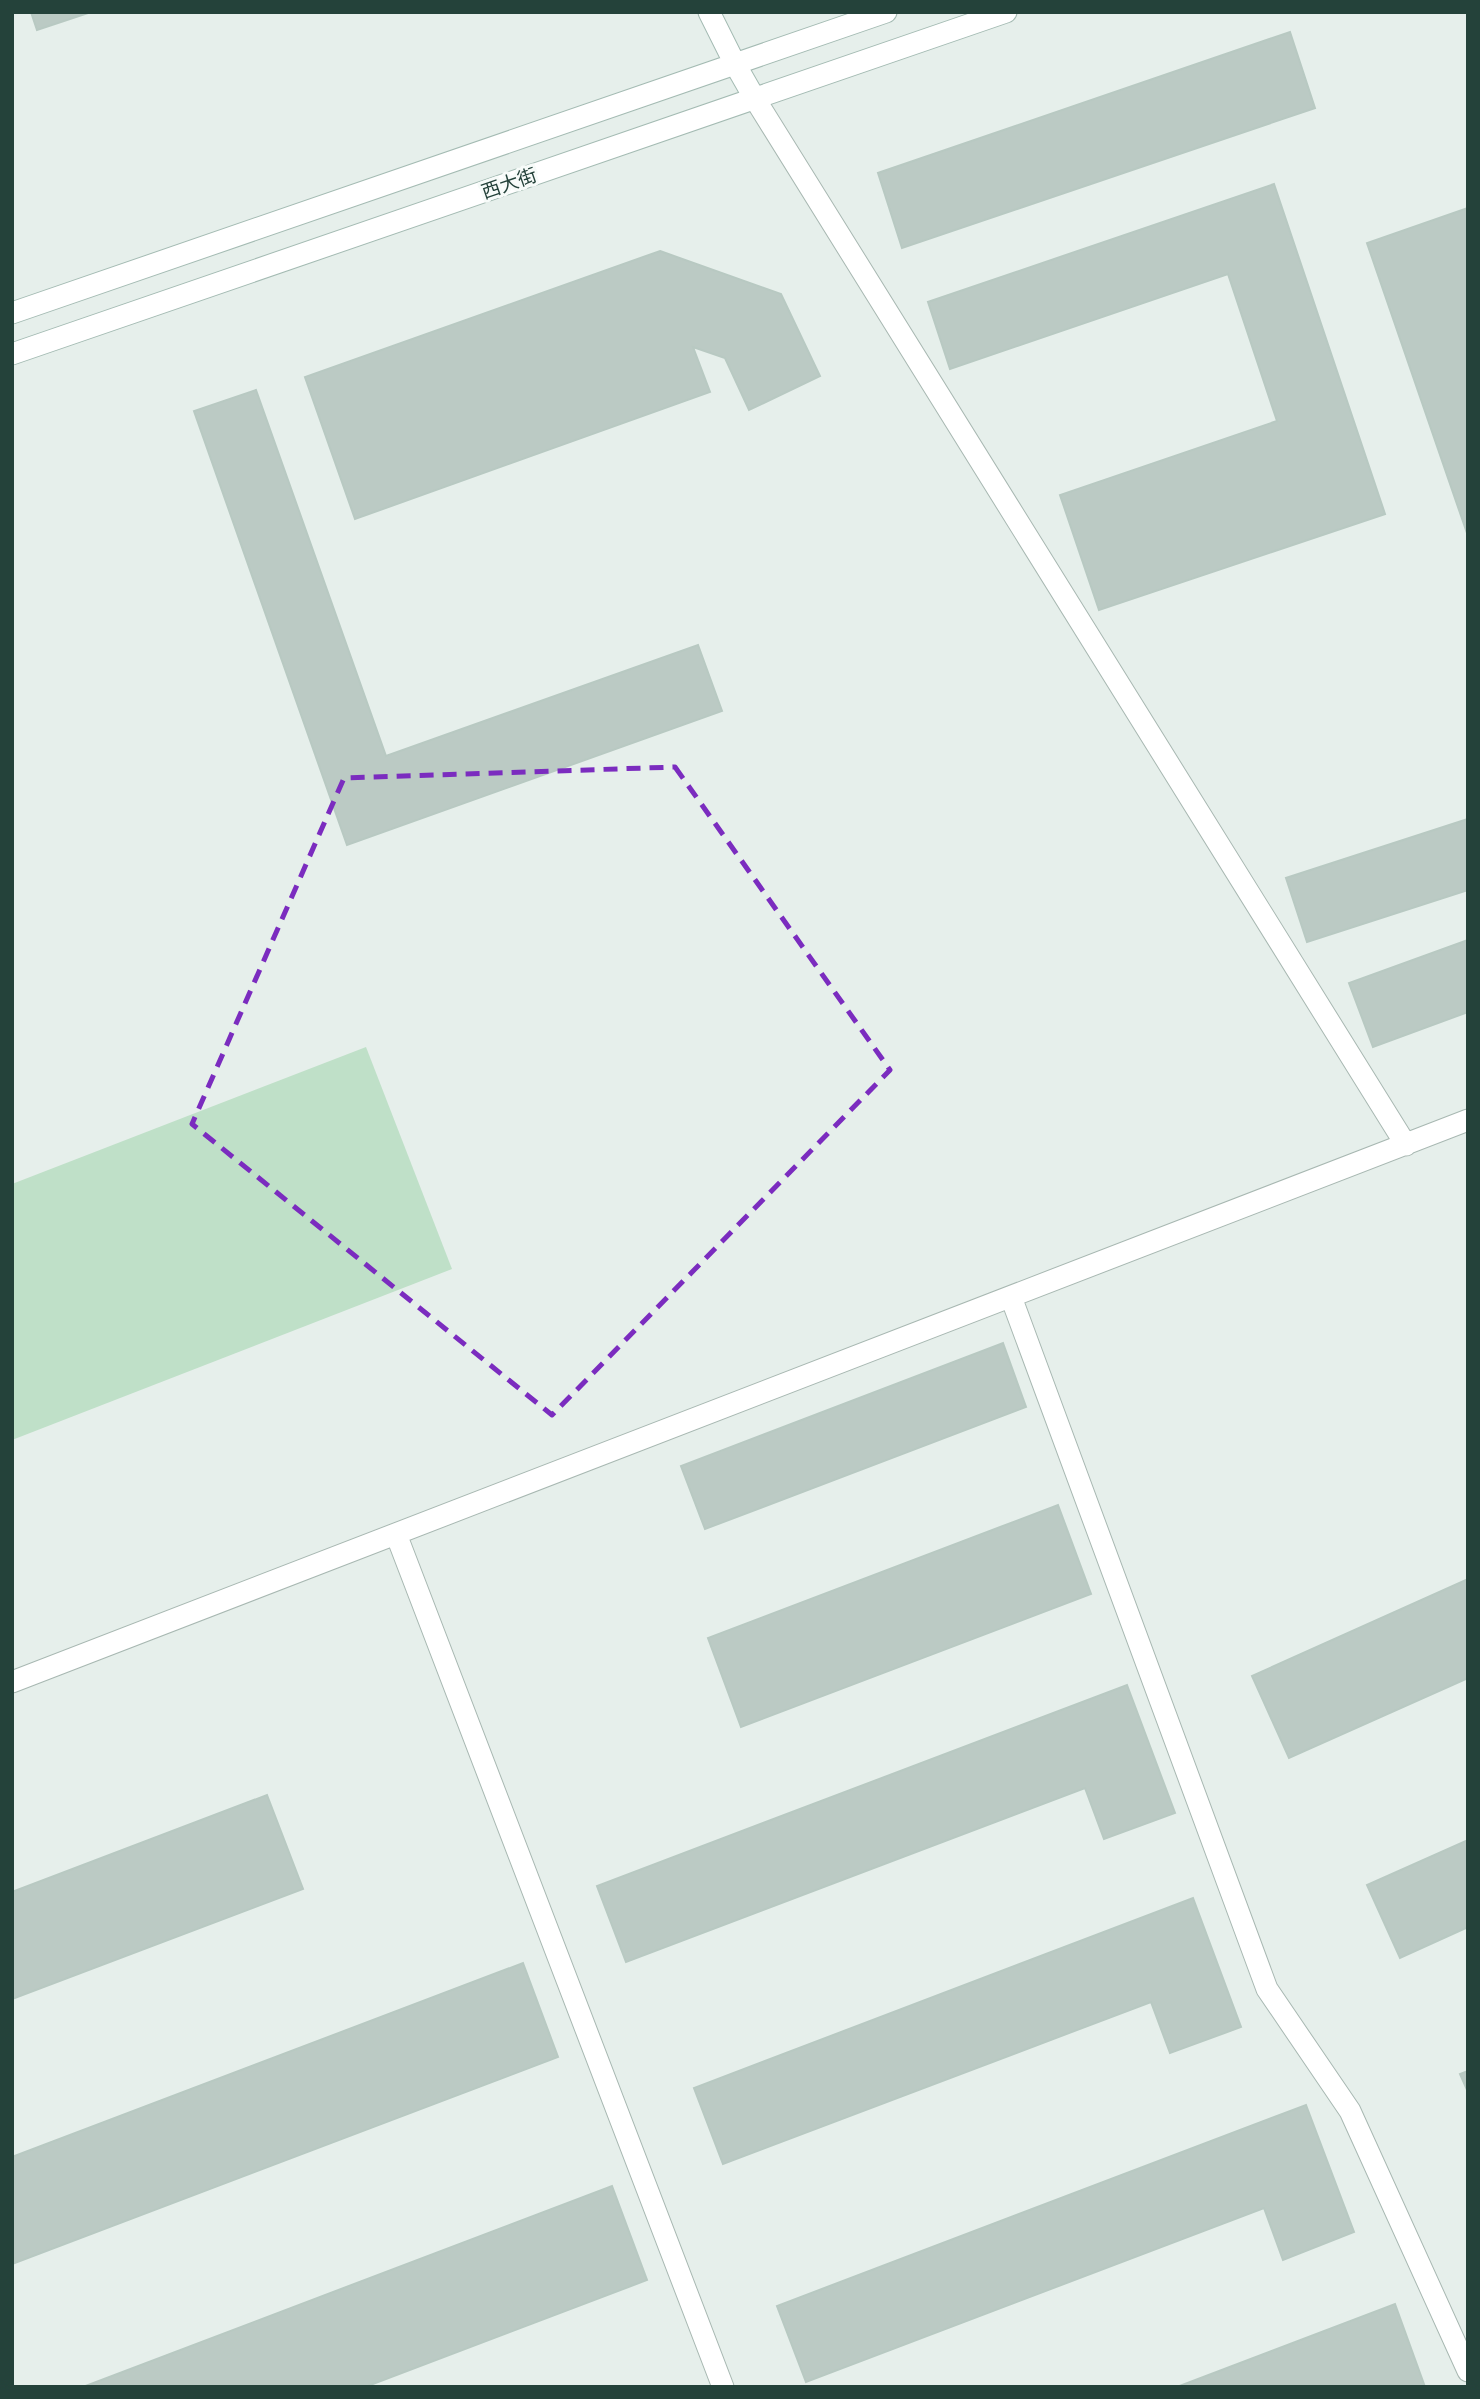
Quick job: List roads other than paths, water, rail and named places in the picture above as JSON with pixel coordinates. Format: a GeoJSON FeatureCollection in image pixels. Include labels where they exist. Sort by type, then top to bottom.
{"type":"FeatureCollection","features":[{"type":"Feature","properties":{"kind":"street"},"geometry":{"type":"LineString","coordinates":[[709,12],[755,99],[1406,1145]]}},
{"type":"Feature","properties":{"kind":"street","name":"西大街"},"geometry":{"type":"LineString","coordinates":[[12,313],[886,12]]}},
{"type":"Feature","properties":{"kind":"street","name":"西大街"},"geometry":{"type":"LineString","coordinates":[[12,354],[1006,12]]}},
{"type":"Feature","properties":{"kind":"street"},"geometry":{"type":"LineString","coordinates":[[12,1682],[1468,1120]]}},
{"type":"Feature","properties":{"kind":"street"},"geometry":{"type":"LineString","coordinates":[[1011,1297],[1266,1989],[1350,2111],[1468,2371]]}},
{"type":"Feature","properties":{"kind":"street"},"geometry":{"type":"LineString","coordinates":[[396,1534],[723,2387]]}}]}
